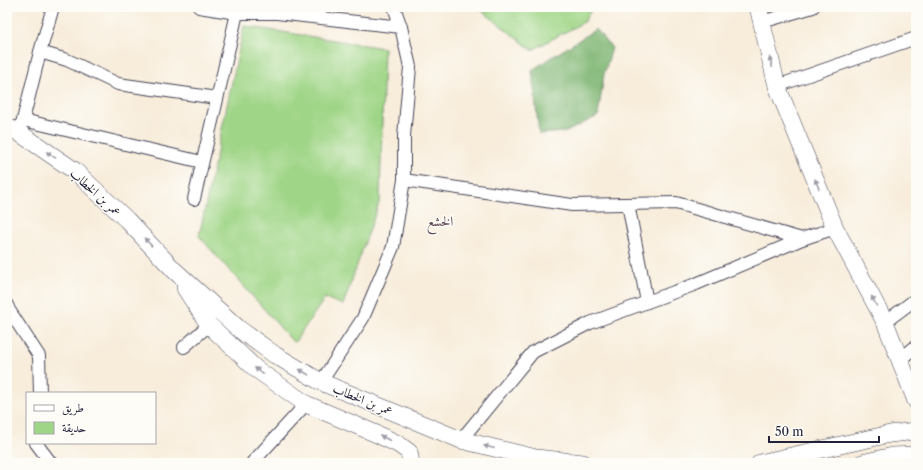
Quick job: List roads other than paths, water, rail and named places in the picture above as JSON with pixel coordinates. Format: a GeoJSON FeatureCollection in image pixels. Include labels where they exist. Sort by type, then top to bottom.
{"type":"FeatureCollection","features":[{"type":"Feature","properties":{"kind":"street"},"geometry":{"type":"LineString","coordinates":[[54,7],[16,126],[202,162]]}},
{"type":"Feature","properties":{"kind":"street"},"geometry":{"type":"LineString","coordinates":[[199,7],[236,13],[277,10],[401,27]]}},
{"type":"Feature","properties":{"kind":"street"},"geometry":{"type":"LineString","coordinates":[[321,382],[363,318],[393,247],[404,180],[404,136],[410,67],[401,27],[394,7]]}},
{"type":"Feature","properties":{"kind":"street"},"geometry":{"type":"LineString","coordinates":[[805,8],[760,14],[777,86],[835,228],[885,322],[906,368],[916,401]]}},
{"type":"Feature","properties":{"kind":"street"},"geometry":{"type":"LineString","coordinates":[[194,199],[236,13]]}},
{"type":"Feature","properties":{"kind":"street"},"geometry":{"type":"LineString","coordinates":[[777,86],[916,38]]}},
{"type":"Feature","properties":{"kind":"street"},"geometry":{"type":"LineString","coordinates":[[40,52],[67,60],[118,84],[217,98]]}},
{"type":"Feature","properties":{"kind":"street","name":"عمر بن الخطاب"},"geometry":{"type":"LineString","coordinates":[[16,126],[75,171],[127,220],[174,270],[239,329],[275,355],[321,382],[460,440],[536,458],[582,463]]}},
{"type":"Feature","properties":{"kind":"street"},"geometry":{"type":"LineString","coordinates":[[404,180],[572,205],[676,203],[802,239]]}},
{"type":"Feature","properties":{"kind":"street"},"geometry":{"type":"LineString","coordinates":[[628,204],[647,302]]}},
{"type":"Feature","properties":{"kind":"street"},"geometry":{"type":"LineString","coordinates":[[460,440],[533,352],[590,323],[696,284],[802,239],[835,228]]}},
{"type":"Feature","properties":{"kind":"street","name":"عمر بن الخطاب"},"geometry":{"type":"LineString","coordinates":[[174,270],[209,326],[256,369],[306,404],[398,444],[409,452],[411,463]]}},
{"type":"Feature","properties":{"kind":"street"},"geometry":{"type":"LineString","coordinates":[[885,322],[916,299]]}},
{"type":"Feature","properties":{"kind":"street"},"geometry":{"type":"LineString","coordinates":[[7,305],[39,356],[40,392]]}},
{"type":"Feature","properties":{"kind":"street"},"geometry":{"type":"LineString","coordinates":[[184,347],[209,326]]}},
{"type":"Feature","properties":{"kind":"street"},"geometry":{"type":"LineString","coordinates":[[906,368],[916,346]]}},
{"type":"Feature","properties":{"kind":"street"},"geometry":{"type":"LineString","coordinates":[[252,463],[306,404]]}},
{"type":"Feature","properties":{"kind":"street"},"geometry":{"type":"LineString","coordinates":[[760,463],[890,434],[916,431]]}},
{"type":"Feature","properties":{"kind":"street"},"geometry":{"type":"LineString","coordinates":[[37,444],[51,463]]}},
{"type":"Feature","properties":{"kind":"street"},"geometry":{"type":"LineString","coordinates":[[862,463],[893,456],[916,455]]}},
{"type":"Feature","properties":{"kind":"district","name":"الخشع"},"geometry":{"type":"Point","coordinates":[440,221]}}]}
